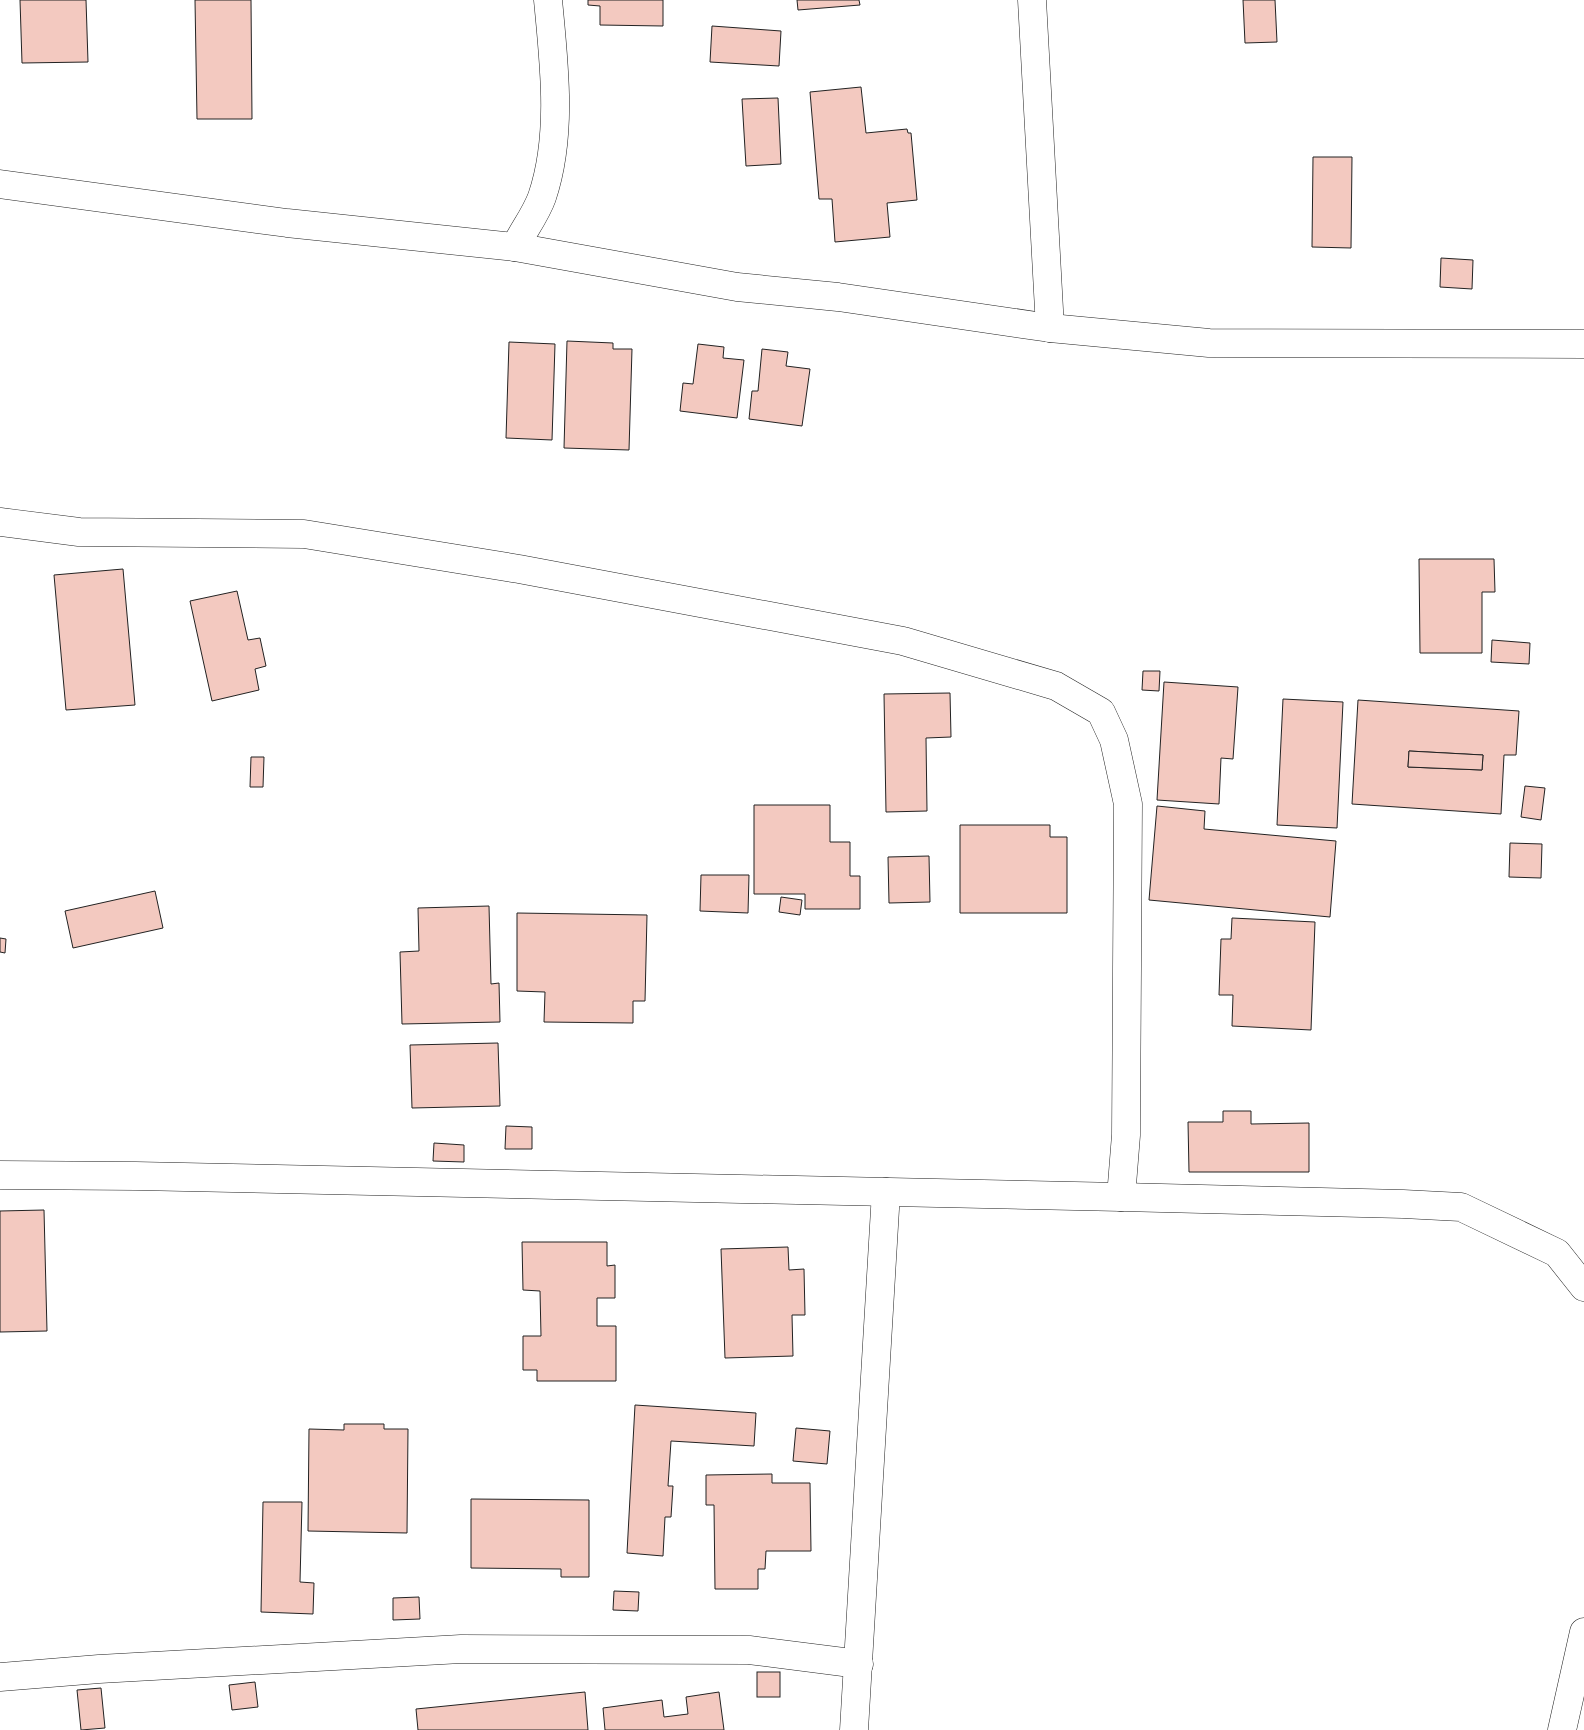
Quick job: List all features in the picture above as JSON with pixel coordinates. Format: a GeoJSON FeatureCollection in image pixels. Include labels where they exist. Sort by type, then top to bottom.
{"type":"FeatureCollection","features":[{"type":"Feature","properties":{"kind":"street"},"geometry":{"type":"LineString","coordinates":[[514,247],[542,198],[553,152],[555,77],[548,0]]}},
{"type":"Feature","properties":{"kind":"street"},"geometry":{"type":"LineString","coordinates":[[1032,0],[1050,328]]}},
{"type":"Feature","properties":{"kind":"street"},"geometry":{"type":"LineString","coordinates":[[0,184],[288,223],[514,247],[737,287],[838,297],[1050,328],[1209,343],[1584,344]]}},
{"type":"Feature","properties":{"kind":"street"},"geometry":{"type":"LineString","coordinates":[[0,522],[78,532],[304,534],[519,569],[904,641],[1056,686],[1101,712],[1114,740],[1128,804],[1126,1135],[1121,1197]]}},
{"type":"Feature","properties":{"kind":"street"},"geometry":{"type":"LineString","coordinates":[[0,1175],[155,1176],[1121,1197],[1461,1207],[1557,1253],[1584,1287]]}},
{"type":"Feature","properties":{"kind":"street"},"geometry":{"type":"LineString","coordinates":[[854,1730],[886,1192]]}},
{"type":"Feature","properties":{"kind":"street"},"geometry":{"type":"LineString","coordinates":[[1562,1730],[1584,1632]]}},
{"type":"Feature","properties":{"kind":"street"},"geometry":{"type":"LineString","coordinates":[[0,1677],[461,1649],[749,1650],[859,1664]]}},
{"type":"Feature","properties":{"kind":"building"},"geometry":{"type":"Polygon","coordinates":[[[20,0],[86,0],[88,62],[22,63],[20,0]]]}},
{"type":"Feature","properties":{"kind":"building"},"geometry":{"type":"Polygon","coordinates":[[[195,0],[251,0],[252,119],[197,119],[195,0]]]}},
{"type":"Feature","properties":{"kind":"building"},"geometry":{"type":"Polygon","coordinates":[[[588,0],[663,0],[663,26],[600,25],[600,6],[588,5],[588,0]]]}},
{"type":"Feature","properties":{"kind":"building"},"geometry":{"type":"Polygon","coordinates":[[[797,0],[859,0],[860,5],[798,10],[797,0]]]}},
{"type":"Feature","properties":{"kind":"building"},"geometry":{"type":"Polygon","coordinates":[[[1243,0],[1275,0],[1277,42],[1245,43],[1243,0]]]}},
{"type":"Feature","properties":{"kind":"building"},"geometry":{"type":"Polygon","coordinates":[[[712,26],[781,31],[779,66],[710,62],[712,26]]]}},
{"type":"Feature","properties":{"kind":"building"},"geometry":{"type":"Polygon","coordinates":[[[861,87],[866,133],[907,129],[908,133],[911,133],[917,200],[887,203],[890,237],[835,242],[832,199],[819,199],[810,92],[861,87]]]}},
{"type":"Feature","properties":{"kind":"building"},"geometry":{"type":"Polygon","coordinates":[[[778,98],[781,164],[746,166],[742,99],[778,98]]]}},
{"type":"Feature","properties":{"kind":"building"},"geometry":{"type":"Polygon","coordinates":[[[1313,157],[1352,157],[1351,248],[1312,247],[1313,157]]]}},
{"type":"Feature","properties":{"kind":"building"},"geometry":{"type":"Polygon","coordinates":[[[1441,258],[1473,260],[1472,289],[1440,287],[1441,258]]]}},
{"type":"Feature","properties":{"kind":"building"},"geometry":{"type":"Polygon","coordinates":[[[567,341],[613,343],[613,349],[632,349],[629,450],[564,448],[567,341]]]}},
{"type":"Feature","properties":{"kind":"building"},"geometry":{"type":"Polygon","coordinates":[[[509,342],[555,344],[552,440],[506,438],[509,342]]]}},
{"type":"Feature","properties":{"kind":"building"},"geometry":{"type":"Polygon","coordinates":[[[698,344],[724,347],[723,358],[744,360],[737,418],[680,411],[683,383],[693,384],[698,344]]]}},
{"type":"Feature","properties":{"kind":"building"},"geometry":{"type":"Polygon","coordinates":[[[762,349],[788,352],[786,366],[810,369],[802,426],[749,419],[752,391],[758,391],[762,349]]]}},
{"type":"Feature","properties":{"kind":"building"},"geometry":{"type":"Polygon","coordinates":[[[1419,559],[1494,559],[1495,592],[1482,592],[1482,653],[1420,653],[1419,559]]]}},
{"type":"Feature","properties":{"kind":"building"},"geometry":{"type":"Polygon","coordinates":[[[123,569],[135,705],[66,710],[54,575],[123,569]]]}},
{"type":"Feature","properties":{"kind":"building"},"geometry":{"type":"Polygon","coordinates":[[[237,591],[248,640],[260,638],[266,666],[255,669],[259,690],[212,701],[190,601],[237,591]]]}},
{"type":"Feature","properties":{"kind":"building"},"geometry":{"type":"Polygon","coordinates":[[[1492,640],[1530,643],[1529,664],[1491,662],[1492,640]]]}},
{"type":"Feature","properties":{"kind":"building"},"geometry":{"type":"Polygon","coordinates":[[[1143,671],[1160,671],[1159,691],[1142,690],[1143,671]]]}},
{"type":"Feature","properties":{"kind":"building"},"geometry":{"type":"Polygon","coordinates":[[[1164,682],[1238,687],[1233,759],[1221,758],[1219,804],[1157,800],[1164,682]]]}},
{"type":"Feature","properties":{"kind":"building"},"geometry":{"type":"Polygon","coordinates":[[[950,693],[951,737],[926,738],[927,811],[886,812],[884,694],[950,693]]]}},
{"type":"Feature","properties":{"kind":"building"},"geometry":{"type":"Polygon","coordinates":[[[1283,699],[1343,702],[1337,828],[1277,825],[1283,699]]]}},
{"type":"Feature","properties":{"kind":"building"},"geometry":{"type":"Polygon","coordinates":[[[1358,700],[1519,711],[1516,755],[1504,755],[1501,814],[1352,804],[1358,700]],[[1409,751],[1408,767],[1482,770],[1483,755],[1409,751]]]}},
{"type":"Feature","properties":{"kind":"building"},"geometry":{"type":"Polygon","coordinates":[[[1409,751],[1483,755],[1482,770],[1408,767],[1409,751]]]}},
{"type":"Feature","properties":{"kind":"building"},"geometry":{"type":"Polygon","coordinates":[[[251,757],[264,757],[263,787],[250,787],[251,757]]]}},
{"type":"Feature","properties":{"kind":"building"},"geometry":{"type":"Polygon","coordinates":[[[1525,786],[1545,788],[1541,820],[1521,817],[1525,786]]]}},
{"type":"Feature","properties":{"kind":"building"},"geometry":{"type":"Polygon","coordinates":[[[754,805],[830,805],[830,842],[850,842],[850,876],[860,876],[860,909],[805,909],[805,894],[754,894],[754,805]]]}},
{"type":"Feature","properties":{"kind":"building"},"geometry":{"type":"Polygon","coordinates":[[[1157,806],[1205,811],[1204,829],[1336,841],[1330,917],[1149,900],[1157,806]]]}},
{"type":"Feature","properties":{"kind":"building"},"geometry":{"type":"Polygon","coordinates":[[[960,825],[1050,825],[1050,837],[1067,837],[1067,913],[960,913],[960,825]]]}},
{"type":"Feature","properties":{"kind":"building"},"geometry":{"type":"Polygon","coordinates":[[[1510,843],[1542,844],[1541,878],[1509,877],[1510,843]]]}},
{"type":"Feature","properties":{"kind":"building"},"geometry":{"type":"Polygon","coordinates":[[[929,856],[930,902],[889,903],[888,857],[929,856]]]}},
{"type":"Feature","properties":{"kind":"building"},"geometry":{"type":"Polygon","coordinates":[[[701,875],[749,875],[748,913],[700,911],[701,875]]]}},
{"type":"Feature","properties":{"kind":"building"},"geometry":{"type":"Polygon","coordinates":[[[155,891],[163,928],[73,948],[65,911],[155,891]]]}},
{"type":"Feature","properties":{"kind":"building"},"geometry":{"type":"Polygon","coordinates":[[[781,897],[802,900],[800,915],[779,912],[781,897]]]}},
{"type":"Feature","properties":{"kind":"building"},"geometry":{"type":"Polygon","coordinates":[[[489,906],[491,984],[499,983],[500,1022],[402,1024],[400,952],[419,951],[418,908],[489,906]]]}},
{"type":"Feature","properties":{"kind":"building"},"geometry":{"type":"Polygon","coordinates":[[[517,913],[647,915],[645,1001],[633,1001],[633,1023],[544,1022],[545,992],[517,991],[517,913]]]}},
{"type":"Feature","properties":{"kind":"building"},"geometry":{"type":"Polygon","coordinates":[[[1232,918],[1315,922],[1311,1030],[1232,1026],[1233,995],[1219,995],[1221,939],[1231,939],[1232,918]]]}},
{"type":"Feature","properties":{"kind":"building"},"geometry":{"type":"Polygon","coordinates":[[[0,938],[6,939],[5,953],[0,952],[0,938]]]}},
{"type":"Feature","properties":{"kind":"building"},"geometry":{"type":"Polygon","coordinates":[[[498,1043],[500,1106],[412,1108],[410,1045],[498,1043]]]}},
{"type":"Feature","properties":{"kind":"building"},"geometry":{"type":"Polygon","coordinates":[[[1223,1111],[1251,1111],[1251,1124],[1309,1123],[1309,1172],[1189,1172],[1188,1122],[1223,1122],[1223,1111]]]}},
{"type":"Feature","properties":{"kind":"building"},"geometry":{"type":"Polygon","coordinates":[[[506,1126],[532,1127],[532,1149],[505,1149],[506,1126]]]}},
{"type":"Feature","properties":{"kind":"building"},"geometry":{"type":"Polygon","coordinates":[[[434,1143],[464,1145],[464,1162],[433,1161],[434,1143]]]}},
{"type":"Feature","properties":{"kind":"building"},"geometry":{"type":"Polygon","coordinates":[[[44,1210],[47,1331],[0,1332],[0,1211],[44,1210]]]}},
{"type":"Feature","properties":{"kind":"building"},"geometry":{"type":"Polygon","coordinates":[[[522,1242],[607,1242],[607,1266],[615,1265],[615,1298],[597,1298],[597,1326],[616,1326],[616,1381],[537,1381],[537,1370],[523,1370],[523,1336],[541,1336],[540,1291],[523,1290],[522,1242]]]}},
{"type":"Feature","properties":{"kind":"building"},"geometry":{"type":"Polygon","coordinates":[[[788,1247],[789,1270],[804,1269],[805,1315],[792,1315],[793,1356],[725,1358],[721,1249],[788,1247]]]}},
{"type":"Feature","properties":{"kind":"building"},"geometry":{"type":"Polygon","coordinates":[[[635,1405],[756,1413],[754,1446],[671,1441],[668,1486],[673,1486],[671,1517],[665,1517],[663,1556],[627,1553],[635,1405]]]}},
{"type":"Feature","properties":{"kind":"building"},"geometry":{"type":"Polygon","coordinates":[[[344,1424],[384,1424],[384,1429],[408,1429],[407,1533],[308,1531],[309,1429],[344,1430],[344,1424]]]}},
{"type":"Feature","properties":{"kind":"building"},"geometry":{"type":"Polygon","coordinates":[[[796,1428],[830,1431],[827,1464],[793,1461],[796,1428]]]}},
{"type":"Feature","properties":{"kind":"building"},"geometry":{"type":"Polygon","coordinates":[[[772,1474],[772,1483],[810,1483],[811,1551],[766,1551],[765,1569],[758,1569],[758,1589],[715,1589],[714,1505],[706,1505],[706,1475],[772,1474]]]}},
{"type":"Feature","properties":{"kind":"building"},"geometry":{"type":"Polygon","coordinates":[[[471,1499],[589,1500],[589,1577],[561,1577],[561,1569],[471,1568],[471,1499]]]}},
{"type":"Feature","properties":{"kind":"building"},"geometry":{"type":"Polygon","coordinates":[[[263,1502],[302,1502],[300,1582],[314,1583],[313,1614],[261,1612],[263,1502]]]}},
{"type":"Feature","properties":{"kind":"building"},"geometry":{"type":"Polygon","coordinates":[[[614,1591],[639,1592],[638,1611],[613,1610],[614,1591]]]}},
{"type":"Feature","properties":{"kind":"building"},"geometry":{"type":"Polygon","coordinates":[[[419,1597],[420,1619],[393,1620],[393,1598],[419,1597]]]}},
{"type":"Feature","properties":{"kind":"building"},"geometry":{"type":"Polygon","coordinates":[[[757,1672],[780,1672],[780,1697],[757,1697],[757,1672]]]}},
{"type":"Feature","properties":{"kind":"building"},"geometry":{"type":"Polygon","coordinates":[[[255,1682],[258,1707],[232,1710],[229,1685],[255,1682]]]}},
{"type":"Feature","properties":{"kind":"building"},"geometry":{"type":"Polygon","coordinates":[[[101,1688],[105,1728],[81,1730],[77,1690],[101,1688]]]}},
{"type":"Feature","properties":{"kind":"building"},"geometry":{"type":"Polygon","coordinates":[[[585,1692],[588,1730],[418,1730],[416,1709],[585,1692]]]}},
{"type":"Feature","properties":{"kind":"building"},"geometry":{"type":"Polygon","coordinates":[[[719,1692],[724,1730],[605,1730],[603,1708],[662,1700],[664,1717],[688,1714],[686,1697],[719,1692]]]}}]}
